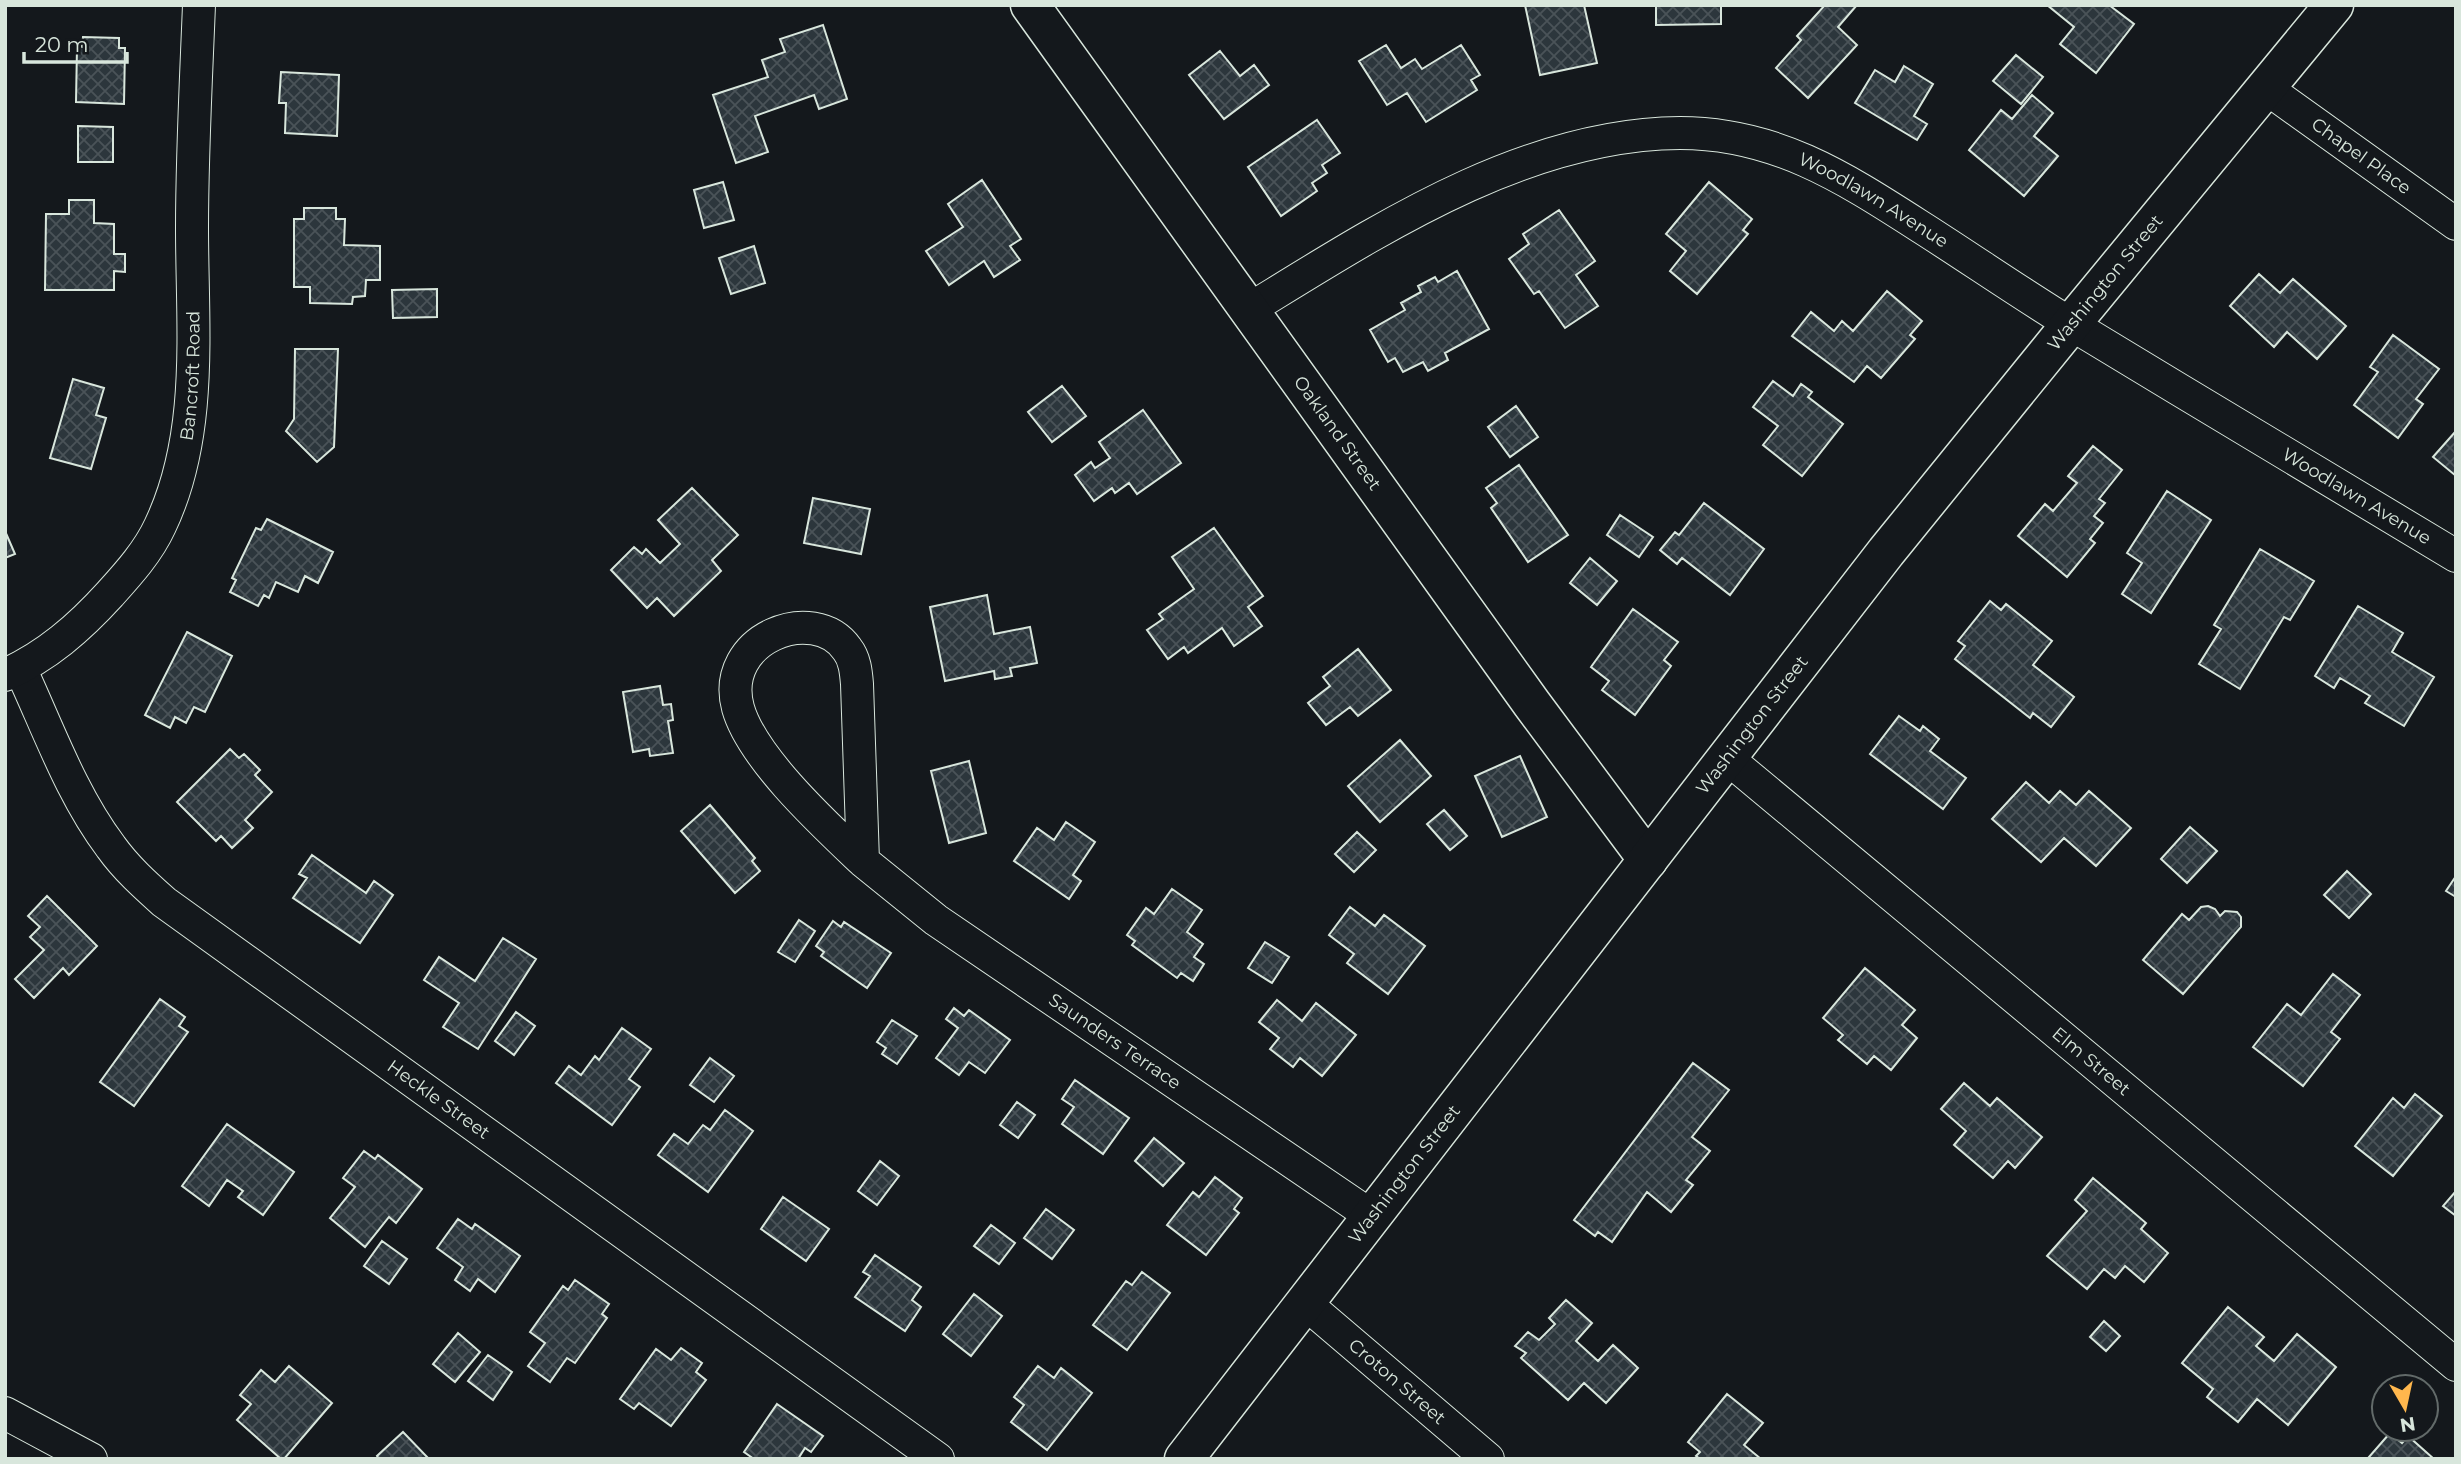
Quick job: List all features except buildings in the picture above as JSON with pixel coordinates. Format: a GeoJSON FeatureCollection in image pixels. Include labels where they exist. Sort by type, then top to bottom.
{"type":"FeatureCollection","features":[{"type":"Feature","properties":{"kind":"main road","name":"Oakland Street"},"geometry":{"type":"LineString","coordinates":[[1030,5],[1564,749],[1648,860]]}},
{"type":"Feature","properties":{"kind":"main road","name":"Washington Street"},"geometry":{"type":"LineString","coordinates":[[1184,1459],[1886,552],[2334,5]]}},
{"type":"Feature","properties":{"kind":"street","name":"Bancroft Road"},"geometry":{"type":"LineString","coordinates":[[13,671],[40,656],[73,632],[131,570],[159,528],[180,466],[187,438],[192,393],[193,192],[199,5]]}},
{"type":"Feature","properties":{"kind":"street","name":"Chapel Place"},"geometry":{"type":"LineString","coordinates":[[2266,88],[2456,224]]}},
{"type":"Feature","properties":{"kind":"street","name":"Woodlawn Avenue"},"geometry":{"type":"LineString","coordinates":[[1248,310],[1388,225],[1510,169],[1585,145],[1679,133],[1738,138],[1769,146],[1821,166],[1848,180],[2071,324],[2456,556]]}},
{"type":"Feature","properties":{"kind":"street","name":"Saunders Terrace"},"geometry":{"type":"LineString","coordinates":[[863,861],[857,684],[852,657],[846,647],[823,632],[811,629],[786,630],[759,642],[748,652],[740,663],[735,692],[738,708],[751,736],[783,779],[821,821],[863,861],[927,913],[1373,1217]]}},
{"type":"Feature","properties":{"kind":"street","name":"Heckle Street"},"geometry":{"type":"LineString","coordinates":[[13,671],[84,807],[118,856],[142,883],[164,902],[938,1459]]}},
{"type":"Feature","properties":{"kind":"street","name":"Elm Street"},"geometry":{"type":"LineString","coordinates":[[1727,758],[2456,1365]]}},
{"type":"Feature","properties":{"kind":"street","name":"Croton Street"},"geometry":{"type":"LineString","coordinates":[[1305,1303],[1488,1459]]}},
{"type":"Feature","properties":{"kind":"street"},"geometry":{"type":"LineString","coordinates":[[5,1413],[90,1459]]}}]}
